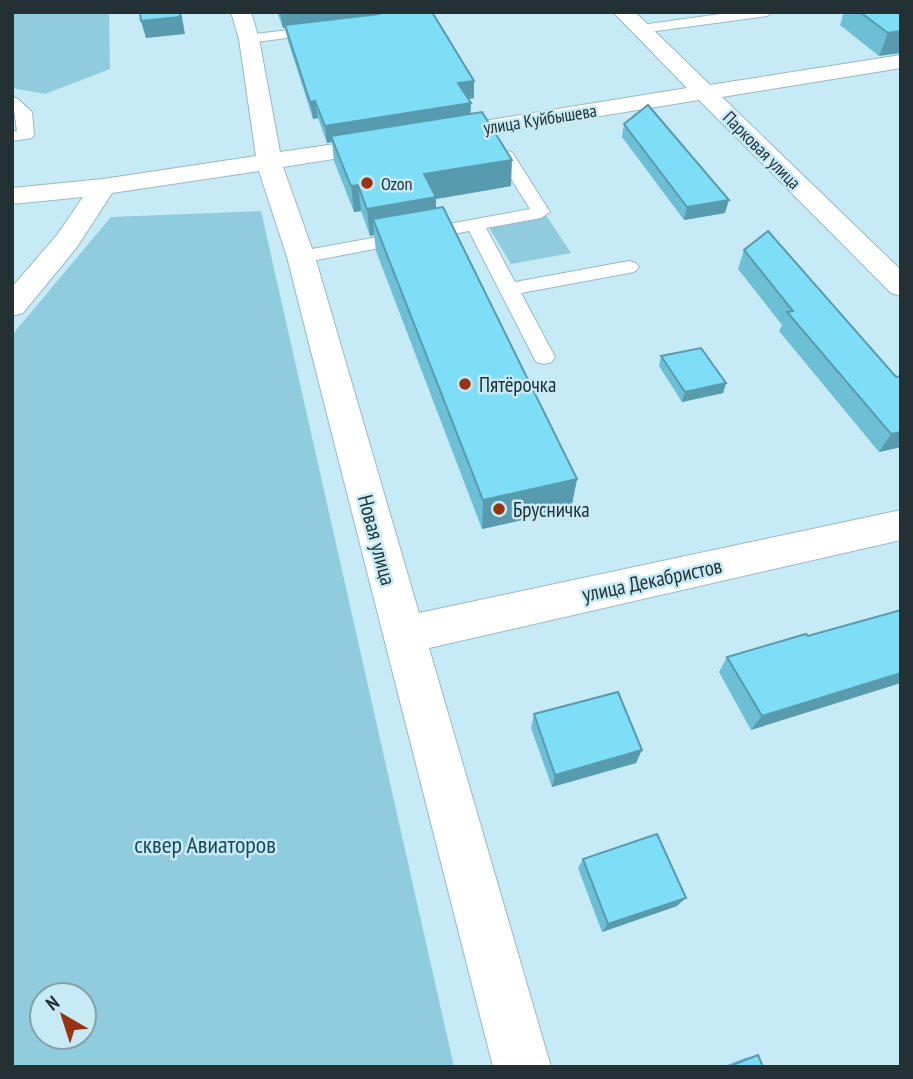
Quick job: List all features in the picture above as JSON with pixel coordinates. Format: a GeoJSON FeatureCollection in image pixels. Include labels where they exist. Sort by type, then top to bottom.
{"type":"FeatureCollection","features":[{"type":"Feature","properties":{"kind":"street","name":"Парковая улица"},"geometry":{"type":"LineString","coordinates":[[632,21],[901,287]]}},
{"type":"Feature","properties":{"kind":"street","name":"Новая улица"},"geometry":{"type":"LineString","coordinates":[[245,25],[269,162],[301,257],[522,1067]]}},
{"type":"Feature","properties":{"kind":"street","name":"улица Куйбышева"},"geometry":{"type":"LineString","coordinates":[[12,196],[103,187],[269,162],[901,61]]}},
{"type":"Feature","properties":{"kind":"street"},"geometry":{"type":"LineString","coordinates":[[12,306],[68,241],[103,187]]}},
{"type":"Feature","properties":{"kind":"street","name":"улица Декабристов"},"geometry":{"type":"LineString","coordinates":[[402,635],[901,525]]}},
{"type":"Feature","properties":{"kind":"lane"},"geometry":{"type":"LineString","coordinates":[[632,21],[767,12]]}},
{"type":"Feature","properties":{"kind":"lane"},"geometry":{"type":"LineString","coordinates":[[245,25],[337,28]]}},
{"type":"Feature","properties":{"kind":"lane"},"geometry":{"type":"LineString","coordinates":[[12,102],[24,111],[26,135],[12,136]]}},
{"type":"Feature","properties":{"kind":"lane"},"geometry":{"type":"LineString","coordinates":[[301,257],[541,212],[506,156]]}},
{"type":"Feature","properties":{"kind":"lane"},"geometry":{"type":"LineString","coordinates":[[474,223],[544,357]]}},
{"type":"Feature","properties":{"kind":"lane"},"geometry":{"type":"LineString","coordinates":[[509,289],[629,267]]}},
{"type":"Feature","properties":{"kind":"green space"},"geometry":{"type":"Polygon","coordinates":[[[12,12],[109,12],[110,69],[45,94],[12,88],[12,12]]]}},
{"type":"Feature","properties":{"kind":"green space","name":"сквер Авиаторов"},"geometry":{"type":"Polygon","coordinates":[[[261,211],[454,1067],[12,1067],[12,335],[111,217],[261,211]]]}},
{"type":"Feature","properties":{"kind":"green space"},"geometry":{"type":"Polygon","coordinates":[[[546,215],[571,253],[511,264],[488,226],[546,215]]]}},
{"type":"Feature","properties":{"kind":"building"},"geometry":{"type":"Polygon","coordinates":[[[140,12],[180,12],[180,17],[141,21],[140,12]]]}},
{"type":"Feature","properties":{"kind":"building"},"geometry":{"type":"Polygon","coordinates":[[[380,12],[432,12],[474,81],[458,83],[471,103],[325,126],[315,101],[310,102],[285,25],[380,12]]]}},
{"type":"Feature","properties":{"kind":"building"},"geometry":{"type":"Polygon","coordinates":[[[860,12],[901,12],[901,31],[888,33],[860,12]]]}},
{"type":"Feature","properties":{"kind":"building"},"geometry":{"type":"Polygon","coordinates":[[[648,105],[729,200],[687,207],[624,124],[648,105]]]}},
{"type":"Feature","properties":{"kind":"building"},"geometry":{"type":"Polygon","coordinates":[[[482,112],[512,160],[424,174],[436,197],[367,209],[358,185],[351,186],[331,136],[482,112]]]}},
{"type":"Feature","properties":{"kind":"building"},"geometry":{"type":"Polygon","coordinates":[[[443,207],[577,479],[483,500],[373,219],[443,207]]]}},
{"type":"Feature","properties":{"kind":"building"},"geometry":{"type":"Polygon","coordinates":[[[768,231],[896,377],[901,376],[901,432],[891,434],[787,312],[793,311],[744,250],[768,231]]]}},
{"type":"Feature","properties":{"kind":"building"},"geometry":{"type":"Polygon","coordinates":[[[701,348],[726,383],[685,392],[661,356],[701,348]]]}},
{"type":"Feature","properties":{"kind":"building"},"geometry":{"type":"Polygon","coordinates":[[[901,610],[901,673],[762,716],[727,657],[806,634],[808,636],[901,610]]]}},
{"type":"Feature","properties":{"kind":"building"},"geometry":{"type":"Polygon","coordinates":[[[618,692],[642,750],[555,775],[534,714],[618,692]]]}},
{"type":"Feature","properties":{"kind":"building"},"geometry":{"type":"Polygon","coordinates":[[[657,834],[686,898],[608,924],[583,859],[657,834]]]}},
{"type":"Feature","properties":{"kind":"building"},"geometry":{"type":"Polygon","coordinates":[[[758,1055],[763,1067],[728,1067],[758,1055]]]}},
{"type":"Feature","properties":{"kind":"place","name":"Ozon"},"geometry":{"type":"Point","coordinates":[367,183]}},
{"type":"Feature","properties":{"kind":"place","name":"Пятёрочка"},"geometry":{"type":"Point","coordinates":[465,384]}},
{"type":"Feature","properties":{"kind":"place","name":"Брусничка"},"geometry":{"type":"Point","coordinates":[499,509]}}]}
